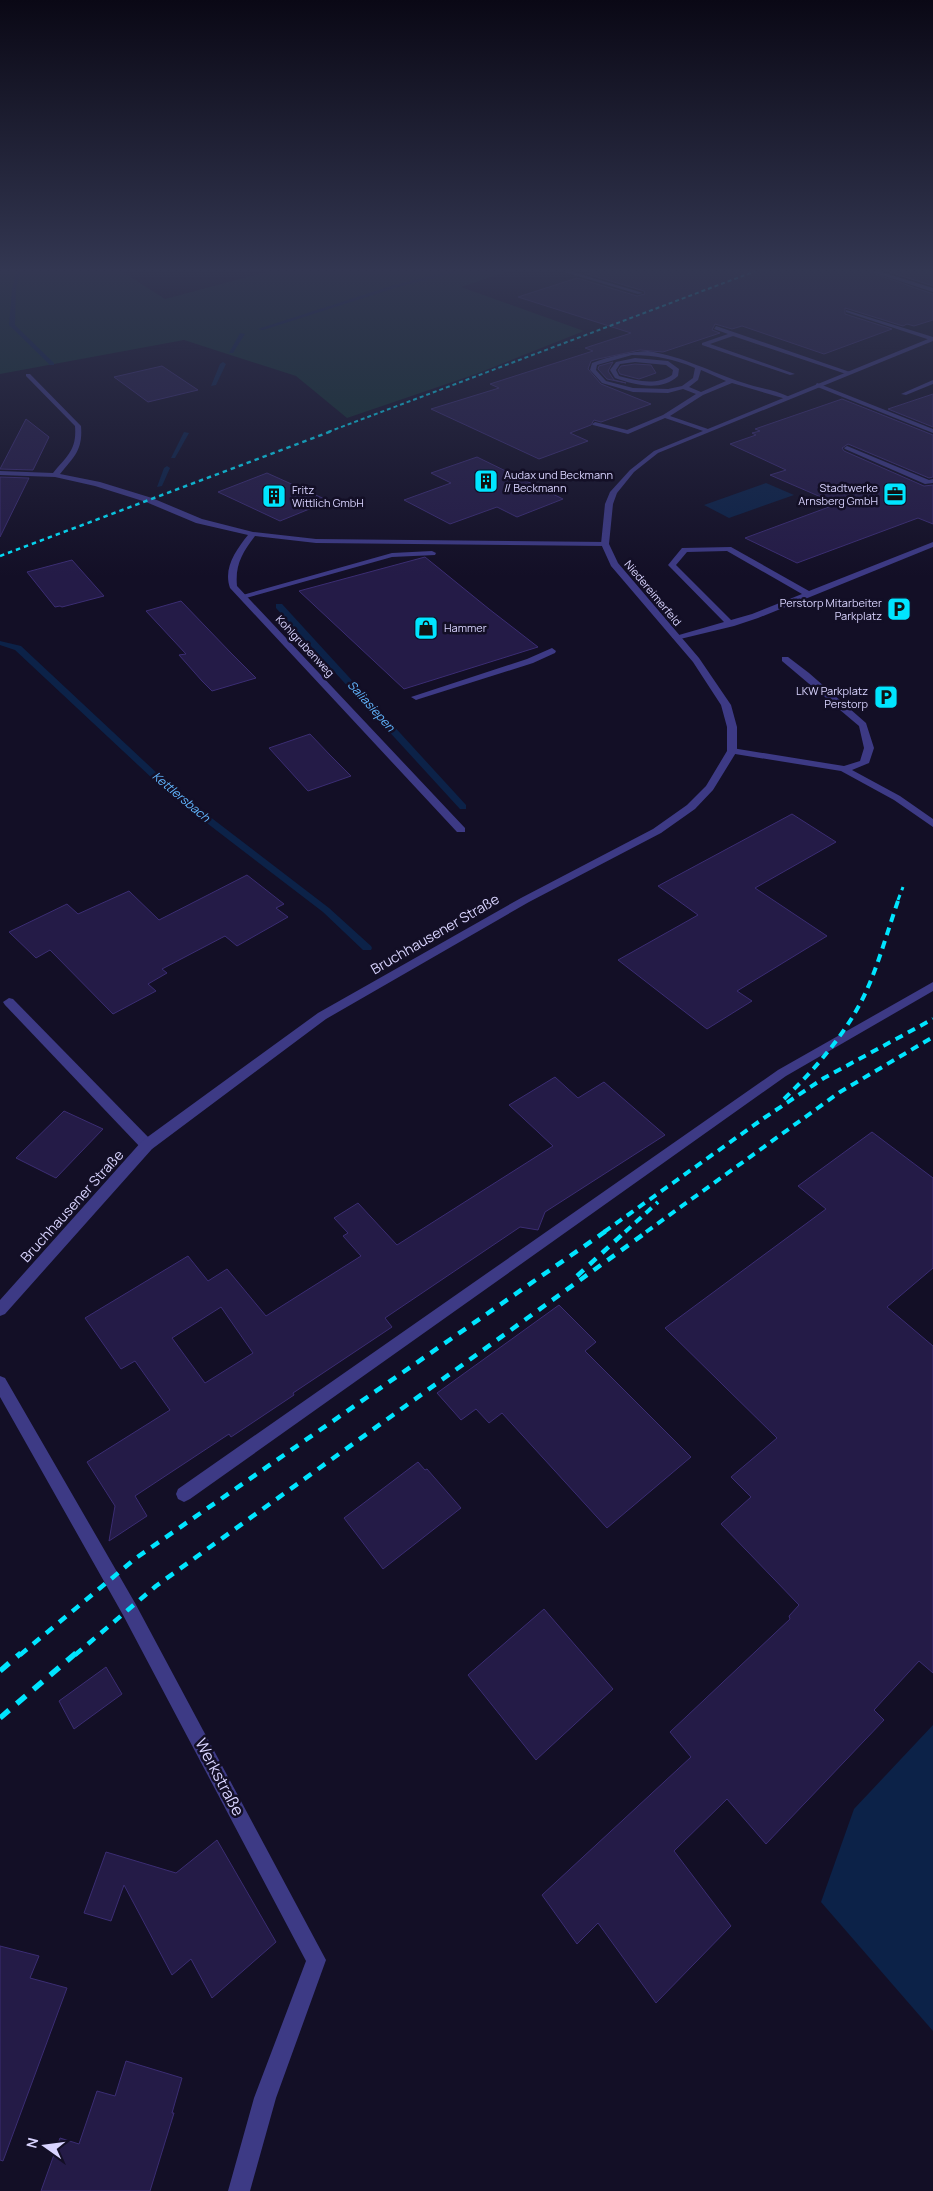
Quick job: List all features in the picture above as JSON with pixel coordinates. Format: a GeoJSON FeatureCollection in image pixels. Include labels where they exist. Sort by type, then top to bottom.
{"type":"FeatureCollection","features":[{"type":"Feature","properties":{"kind":"street"},"geometry":{"type":"LineString","coordinates":[[594,371],[604,382],[632,390],[668,391],[684,387],[696,379],[698,371]]}},
{"type":"Feature","properties":{"kind":"street"},"geometry":{"type":"LineString","coordinates":[[614,371],[616,377],[630,382],[656,384],[668,382],[675,376],[676,371]]}},
{"type":"Feature","properties":{"kind":"street"},"geometry":{"type":"LineString","coordinates":[[710,371],[731,381],[786,397]]}},
{"type":"Feature","properties":{"kind":"street"},"geometry":{"type":"LineString","coordinates":[[784,371],[792,374]]}},
{"type":"Feature","properties":{"kind":"street"},"geometry":{"type":"LineString","coordinates":[[843,371],[848,373]]}},
{"type":"Feature","properties":{"kind":"street"},"geometry":{"type":"LineString","coordinates":[[0,473],[55,475],[113,488],[149,500],[199,521],[254,534],[316,541],[605,544],[609,504],[614,492],[632,471],[656,452],[852,371]]}},
{"type":"Feature","properties":{"kind":"street"},"geometry":{"type":"LineString","coordinates":[[28,375],[78,426],[79,438],[76,450],[55,475]]}},
{"type":"Feature","properties":{"kind":"street"},"geometry":{"type":"LineString","coordinates":[[595,424],[628,432],[665,416],[701,394],[731,381]]}},
{"type":"Feature","properties":{"kind":"street"},"geometry":{"type":"LineString","coordinates":[[904,394],[933,382]]}},
{"type":"Feature","properties":{"kind":"street"},"geometry":{"type":"LineString","coordinates":[[817,385],[933,431]]}},
{"type":"Feature","properties":{"kind":"street"},"geometry":{"type":"LineString","coordinates":[[684,387],[701,394]]}},
{"type":"Feature","properties":{"kind":"street"},"geometry":{"type":"LineString","coordinates":[[665,416],[706,430]]}},
{"type":"Feature","properties":{"kind":"street"},"geometry":{"type":"LineString","coordinates":[[847,448],[928,482],[933,481]]}},
{"type":"Feature","properties":{"kind":"street","name":"Kohlgrubenweg"},"geometry":{"type":"LineString","coordinates":[[254,534],[236,555],[232,571],[234,586],[462,830]]}},
{"type":"Feature","properties":{"kind":"street","name":"Niedereimerfeld"},"geometry":{"type":"LineString","coordinates":[[605,544],[614,564],[696,660],[726,705],[732,727],[732,750]]}},
{"type":"Feature","properties":{"kind":"street"},"geometry":{"type":"LineString","coordinates":[[676,637],[756,616],[933,544]]}},
{"type":"Feature","properties":{"kind":"street"},"geometry":{"type":"LineString","coordinates":[[731,624],[672,565],[685,550],[728,549],[809,595]]}},
{"type":"Feature","properties":{"kind":"street"},"geometry":{"type":"LineString","coordinates":[[243,596],[392,555],[432,553]]}},
{"type":"Feature","properties":{"kind":"street"},"geometry":{"type":"LineString","coordinates":[[416,697],[530,661],[552,651]]}},
{"type":"Feature","properties":{"kind":"street"},"geometry":{"type":"LineString","coordinates":[[785,659],[806,674],[863,725],[869,748],[864,763],[844,769]]}},
{"type":"Feature","properties":{"kind":"street"},"geometry":{"type":"LineString","coordinates":[[732,750],[844,769],[897,798],[933,824]]}},
{"type":"Feature","properties":{"kind":"street","name":"Bruchhausener Straße"},"geometry":{"type":"LineString","coordinates":[[0,1310],[147,1145],[322,1016],[525,900],[657,830],[691,808],[710,788],[732,750]]}},
{"type":"Feature","properties":{"kind":"street"},"geometry":{"type":"LineString","coordinates":[[184,1494],[782,1073],[933,986]]}},
{"type":"Feature","properties":{"kind":"street"},"geometry":{"type":"LineString","coordinates":[[9,1002],[147,1145]]}},
{"type":"Feature","properties":{"kind":"street","name":"Werkstraße"},"geometry":{"type":"LineString","coordinates":[[0,1383],[129,1609],[316,1960],[264,2098],[239,2191]]}},
{"type":"Feature","properties":{"kind":"green space"},"geometry":{"type":"Polygon","coordinates":[[[0,371],[15,371],[0,374],[0,371]]]}},
{"type":"Feature","properties":{"kind":"green space"},"geometry":{"type":"Polygon","coordinates":[[[281,371],[483,371],[347,418],[296,376],[281,371]]]}},
{"type":"Feature","properties":{"kind":"water"},"geometry":{"type":"Polygon","coordinates":[[[766,483],[794,495],[729,518],[704,505],[766,483]]]}},
{"type":"Feature","properties":{"kind":"water"},"geometry":{"type":"Polygon","coordinates":[[[933,1725],[933,2031],[821,1902],[854,1809],[933,1725]]]}},
{"type":"Feature","properties":{"kind":"building"},"geometry":{"type":"Polygon","coordinates":[[[139,371],[170,371],[198,390],[148,402],[114,377],[139,371]]]}},
{"type":"Feature","properties":{"kind":"building"},"geometry":{"type":"Polygon","coordinates":[[[530,371],[590,371],[601,384],[651,404],[601,422],[594,420],[591,425],[570,433],[588,441],[539,459],[431,409],[499,388],[490,384],[530,371]]]}},
{"type":"Feature","properties":{"kind":"building"},"geometry":{"type":"Polygon","coordinates":[[[600,371],[608,371],[614,380],[626,383],[607,379],[600,371]]]}},
{"type":"Feature","properties":{"kind":"building"},"geometry":{"type":"Polygon","coordinates":[[[619,371],[655,371],[656,373],[639,379],[620,374],[619,371]]]}},
{"type":"Feature","properties":{"kind":"building"},"geometry":{"type":"Polygon","coordinates":[[[933,394],[933,427],[888,409],[933,394]]]}},
{"type":"Feature","properties":{"kind":"building"},"geometry":{"type":"Polygon","coordinates":[[[842,399],[933,435],[933,477],[929,478],[848,444],[842,448],[844,451],[924,486],[933,485],[933,524],[918,518],[797,563],[745,538],[837,504],[770,475],[786,470],[730,444],[756,435],[752,433],[760,431],[755,429],[842,399]]]}},
{"type":"Feature","properties":{"kind":"building"},"geometry":{"type":"Polygon","coordinates":[[[26,419],[49,437],[33,470],[0,469],[26,419]]]}},
{"type":"Feature","properties":{"kind":"building","name":"Audax und Beckmann // Beckmann"},"geometry":{"type":"Polygon","coordinates":[[[477,457],[563,499],[517,517],[497,507],[450,524],[404,500],[451,483],[431,473],[477,457]]]}},
{"type":"Feature","properties":{"kind":"building","name":"Fritz Wittlich GmbH"},"geometry":{"type":"Polygon","coordinates":[[[267,473],[329,501],[280,521],[218,492],[267,473]]]}},
{"type":"Feature","properties":{"kind":"building"},"geometry":{"type":"Polygon","coordinates":[[[0,477],[29,478],[0,537],[0,477]]]}},
{"type":"Feature","properties":{"kind":"building","name":"Hammer"},"geometry":{"type":"Polygon","coordinates":[[[425,557],[538,647],[404,689],[299,591],[425,557]]]}},
{"type":"Feature","properties":{"kind":"building"},"geometry":{"type":"Polygon","coordinates":[[[72,560],[104,596],[62,607],[55,607],[27,572],[72,560]]]}},
{"type":"Feature","properties":{"kind":"building"},"geometry":{"type":"Polygon","coordinates":[[[181,601],[256,678],[212,691],[202,681],[179,655],[186,654],[146,611],[181,601]]]}},
{"type":"Feature","properties":{"kind":"building"},"geometry":{"type":"Polygon","coordinates":[[[310,734],[351,776],[308,791],[269,748],[310,734]]]}},
{"type":"Feature","properties":{"kind":"building"},"geometry":{"type":"Polygon","coordinates":[[[792,814],[836,842],[755,888],[827,936],[737,991],[752,1001],[707,1029],[618,960],[698,915],[658,886],[792,814]]]}},
{"type":"Feature","properties":{"kind":"building"},"geometry":{"type":"Polygon","coordinates":[[[247,875],[284,904],[276,908],[288,917],[237,946],[225,936],[162,969],[167,973],[148,984],[156,991],[113,1014],[50,950],[36,958],[9,932],[67,904],[78,914],[129,891],[159,920],[247,875]]]}},
{"type":"Feature","properties":{"kind":"building"},"geometry":{"type":"Polygon","coordinates":[[[555,1077],[578,1098],[604,1082],[665,1135],[545,1212],[538,1230],[520,1227],[385,1318],[392,1327],[231,1437],[229,1434],[135,1496],[147,1516],[109,1541],[115,1506],[87,1462],[170,1410],[135,1361],[121,1369],[85,1318],[188,1256],[208,1281],[227,1269],[266,1316],[361,1256],[343,1236],[348,1233],[334,1218],[358,1203],[397,1245],[553,1146],[509,1105],[555,1077]],[[221,1307],[172,1338],[205,1383],[253,1353],[221,1307]]]}},
{"type":"Feature","properties":{"kind":"building"},"geometry":{"type":"Polygon","coordinates":[[[64,1111],[103,1129],[56,1178],[16,1158],[64,1111]]]}},
{"type":"Feature","properties":{"kind":"building"},"geometry":{"type":"Polygon","coordinates":[[[872,1132],[933,1178],[933,1268],[887,1307],[933,1346],[933,1673],[919,1661],[874,1710],[884,1720],[766,1844],[727,1799],[674,1851],[731,1926],[656,2003],[598,1923],[577,1944],[542,1895],[691,1757],[670,1732],[790,1619],[789,1616],[799,1605],[721,1524],[751,1497],[731,1477],[777,1438],[665,1328],[826,1209],[798,1186],[872,1132]]]}},
{"type":"Feature","properties":{"kind":"building"},"geometry":{"type":"Polygon","coordinates":[[[559,1305],[596,1342],[585,1351],[691,1457],[607,1528],[502,1413],[489,1423],[476,1409],[461,1420],[437,1393],[559,1305]]]}},
{"type":"Feature","properties":{"kind":"building"},"geometry":{"type":"Polygon","coordinates":[[[418,1462],[425,1470],[427,1469],[461,1508],[383,1569],[344,1518],[418,1462]]]}},
{"type":"Feature","properties":{"kind":"building"},"geometry":{"type":"Polygon","coordinates":[[[544,1609],[613,1689],[536,1760],[468,1675],[544,1609]]]}},
{"type":"Feature","properties":{"kind":"building"},"geometry":{"type":"Polygon","coordinates":[[[106,1667],[122,1694],[74,1729],[59,1701],[106,1667]]]}},
{"type":"Feature","properties":{"kind":"building"},"geometry":{"type":"Polygon","coordinates":[[[217,1840],[276,1942],[212,1998],[191,1959],[172,1975],[124,1885],[111,1921],[84,1913],[106,1852],[176,1873],[217,1840]]]}},
{"type":"Feature","properties":{"kind":"building"},"geometry":{"type":"Polygon","coordinates":[[[0,1946],[39,1956],[30,1978],[67,1988],[3,2161],[0,2160],[0,1946]]]}},
{"type":"Feature","properties":{"kind":"building"},"geometry":{"type":"Polygon","coordinates":[[[126,2061],[182,2078],[172,2113],[174,2113],[150,2191],[41,2191],[60,2138],[79,2144],[97,2091],[115,2096],[126,2061]]]}},
{"type":"Feature","properties":{"kind":"waterway","name":"Saliasiepen"},"geometry":{"type":"LineString","coordinates":[[213,385],[220,371]]}},
{"type":"Feature","properties":{"kind":"waterway","name":"Saliasiepen"},"geometry":{"type":"LineString","coordinates":[[173,457],[186,433]]}},
{"type":"Feature","properties":{"kind":"waterway","name":"Saliasiepen"},"geometry":{"type":"LineString","coordinates":[[159,486],[167,468]]}},
{"type":"Feature","properties":{"kind":"waterway","name":"Saliasiepen"},"geometry":{"type":"LineString","coordinates":[[279,606],[463,807]]}},
{"type":"Feature","properties":{"kind":"waterway","name":"Kettlersbach"},"geometry":{"type":"LineString","coordinates":[[0,643],[18,648],[172,792],[326,910],[367,948]]}},
{"type":"Feature","properties":{"kind":"railway"},"geometry":{"type":"LineString","coordinates":[[328,432],[489,371]]}},
{"type":"Feature","properties":{"kind":"railway"},"geometry":{"type":"LineString","coordinates":[[0,556],[332,431]]}},
{"type":"Feature","properties":{"kind":"railway"},"geometry":{"type":"LineString","coordinates":[[898,900],[903,887]]}},
{"type":"Feature","properties":{"kind":"railway"},"geometry":{"type":"LineString","coordinates":[[784,1099],[807,1076],[839,1038],[848,1024],[864,996],[874,973],[899,898]]}},
{"type":"Feature","properties":{"kind":"railway"},"geometry":{"type":"LineString","coordinates":[[604,1232],[764,1118],[824,1078],[933,1019]]}},
{"type":"Feature","properties":{"kind":"railway"},"geometry":{"type":"LineString","coordinates":[[646,1232],[840,1092],[933,1037]]}},
{"type":"Feature","properties":{"kind":"railway"},"geometry":{"type":"LineString","coordinates":[[625,1232],[658,1202]]}},
{"type":"Feature","properties":{"kind":"railway"},"geometry":{"type":"LineString","coordinates":[[20,1655],[136,1558],[606,1231]]}},
{"type":"Feature","properties":{"kind":"railway"},"geometry":{"type":"LineString","coordinates":[[577,1276],[626,1231]]}},
{"type":"Feature","properties":{"kind":"railway"},"geometry":{"type":"LineString","coordinates":[[75,1655],[156,1586],[648,1231]]}},
{"type":"Feature","properties":{"kind":"railway"},"geometry":{"type":"LineString","coordinates":[[0,1671],[21,1653]]}},
{"type":"Feature","properties":{"kind":"railway"},"geometry":{"type":"LineString","coordinates":[[0,1718],[76,1653]]}},
{"type":"Feature","properties":{"kind":"place","name":"Audax und Beckmann // Beckmann"},"geometry":{"type":"Point","coordinates":[486,481]}},
{"type":"Feature","properties":{"kind":"place","name":"Stadtwerke Arnsberg GmbH"},"geometry":{"type":"Point","coordinates":[895,494]}},
{"type":"Feature","properties":{"kind":"place","name":"Fritz Wittlich GmbH"},"geometry":{"type":"Point","coordinates":[274,496]}},
{"type":"Feature","properties":{"kind":"place","name":"Perstorp Mitarbeiter Parkplatz"},"geometry":{"type":"Point","coordinates":[899,609]}},
{"type":"Feature","properties":{"kind":"place","name":"Hammer"},"geometry":{"type":"Point","coordinates":[426,628]}},
{"type":"Feature","properties":{"kind":"place","name":"LKW Parkplatz Perstorp"},"geometry":{"type":"Point","coordinates":[886,697]}}]}
